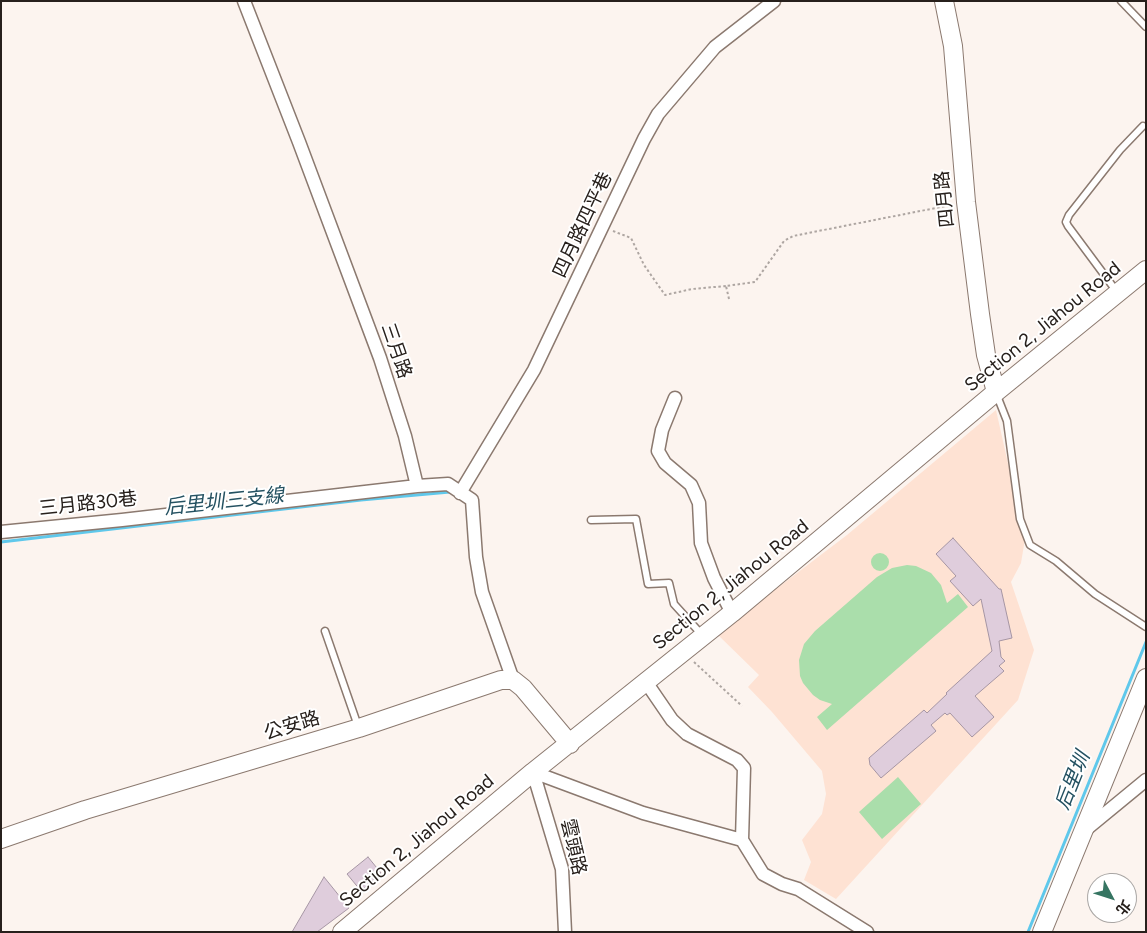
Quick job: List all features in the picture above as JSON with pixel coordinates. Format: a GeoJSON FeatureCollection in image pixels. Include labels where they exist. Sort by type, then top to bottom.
{"type":"FeatureCollection","features":[{"type":"Feature","properties":{"kind":"main road","name":"四月路"},"geometry":{"type":"LineString","coordinates":[[944,1],[952,46],[966,202],[980,314],[986,355],[996,392]]}},
{"type":"Feature","properties":{"kind":"main road","name":"Section 2, Jiahou Road"},"geometry":{"type":"LineString","coordinates":[[351,927],[533,772],[732,613],[996,392],[1146,270]]}},
{"type":"Feature","properties":{"kind":"main road"},"geometry":{"type":"LineString","coordinates":[[1042,932],[1146,678]]}},
{"type":"Feature","properties":{"kind":"main road","name":"公安路"},"geometry":{"type":"LineString","coordinates":[[1,838],[85,810],[359,728],[501,680],[513,680]]}},
{"type":"Feature","properties":{"kind":"main road"},"geometry":{"type":"LineString","coordinates":[[513,680],[523,688],[570,744]]}},
{"type":"Feature","properties":{"kind":"street","name":"三月路"},"geometry":{"type":"LineString","coordinates":[[244,1],[380,358],[417,486]]}},
{"type":"Feature","properties":{"kind":"street","name":"四月路四平巷"},"geometry":{"type":"LineString","coordinates":[[460,493],[534,370],[644,139],[658,114],[715,47],[774,1]]}},
{"type":"Feature","properties":{"kind":"street"},"geometry":{"type":"LineString","coordinates":[[676,398],[662,430],[658,451],[665,464],[691,485],[699,503],[702,543],[714,578],[732,613]]}},
{"type":"Feature","properties":{"kind":"street"},"geometry":{"type":"LineString","coordinates":[[417,486],[448,484],[472,500],[476,557],[482,592],[513,680]]}},
{"type":"Feature","properties":{"kind":"street","name":"三月路30巷"},"geometry":{"type":"LineString","coordinates":[[1,532],[417,486]]}},
{"type":"Feature","properties":{"kind":"street"},"geometry":{"type":"LineString","coordinates":[[646,682],[672,720],[687,734],[737,760],[744,768],[742,840],[763,874],[782,884],[798,889],[867,932]]}},
{"type":"Feature","properties":{"kind":"street"},"geometry":{"type":"LineString","coordinates":[[533,772],[643,813],[742,840]]}},
{"type":"Feature","properties":{"kind":"street","name":"雲頭路"},"geometry":{"type":"LineString","coordinates":[[533,772],[562,870],[565,932]]}},
{"type":"Feature","properties":{"kind":"street"},"geometry":{"type":"LineString","coordinates":[[1081,834],[1146,780]]}},
{"type":"Feature","properties":{"kind":"lane"},"geometry":{"type":"LineString","coordinates":[[1121,1],[1146,27]]}},
{"type":"Feature","properties":{"kind":"lane"},"geometry":{"type":"LineString","coordinates":[[1117,293],[1066,222],[1069,215],[1120,150],[1142,126]]}},
{"type":"Feature","properties":{"kind":"lane"},"geometry":{"type":"LineString","coordinates":[[996,392],[1007,421],[1020,519],[1030,545],[1056,561],[1095,594],[1146,627]]}},
{"type":"Feature","properties":{"kind":"lane"},"geometry":{"type":"LineString","coordinates":[[592,520],[636,519],[648,584],[669,583],[674,604],[703,636]]}},
{"type":"Feature","properties":{"kind":"lane"},"geometry":{"type":"LineString","coordinates":[[325,630],[359,728]]}},
{"type":"Feature","properties":{"kind":"path"},"geometry":{"type":"LineString","coordinates":[[603,227],[631,238],[644,265],[666,295],[692,289],[755,282],[784,241],[792,236],[966,202]]}},
{"type":"Feature","properties":{"kind":"path"},"geometry":{"type":"LineString","coordinates":[[726,286],[729,299]]}},
{"type":"Feature","properties":{"kind":"path"},"geometry":{"type":"LineString","coordinates":[[684,652],[742,706]]}},
{"type":"Feature","properties":{"kind":"shaded area"},"geometry":{"type":"Polygon","coordinates":[[[996,410],[1025,539],[1021,563],[1011,582],[1034,650],[1018,700],[836,899],[804,880],[811,862],[802,840],[822,814],[826,794],[822,771],[748,687],[759,675],[717,634],[847,535],[996,410]]]}},
{"type":"Feature","properties":{"kind":"green space"},"geometry":{"type":"Polygon","coordinates":[[[880,553],[886,556],[889,562],[886,568],[880,571],[874,568],[871,562],[874,556],[880,553]]]}},
{"type":"Feature","properties":{"kind":"green space"},"geometry":{"type":"Polygon","coordinates":[[[907,565],[916,566],[931,573],[941,585],[947,603],[958,594],[968,607],[827,730],[817,717],[832,704],[820,700],[813,695],[800,676],[799,660],[804,644],[815,631],[877,577],[892,568],[907,565]]]}},
{"type":"Feature","properties":{"kind":"green space"},"geometry":{"type":"Polygon","coordinates":[[[898,777],[921,804],[882,839],[859,812],[898,777]]]}},
{"type":"Feature","properties":{"kind":"building"},"geometry":{"type":"Polygon","coordinates":[[[953,538],[1001,589],[1012,638],[999,641],[1001,657],[1005,661],[999,666],[1004,671],[975,696],[994,717],[972,737],[950,713],[947,715],[945,713],[931,725],[936,731],[881,778],[870,765],[869,758],[924,710],[927,713],[992,651],[981,599],[973,606],[950,581],[956,576],[936,554],[953,538]]]}},
{"type":"Feature","properties":{"kind":"building"},"geometry":{"type":"Polygon","coordinates":[[[368,857],[381,873],[361,891],[347,874],[368,857]]]}},
{"type":"Feature","properties":{"kind":"building"},"geometry":{"type":"Polygon","coordinates":[[[324,877],[349,908],[317,932],[292,932],[324,877]]]}},
{"type":"Feature","properties":{"kind":"waterway","name":"后里圳三支線"},"geometry":{"type":"LineString","coordinates":[[1,542],[361,500],[450,492]]}},
{"type":"Feature","properties":{"kind":"waterway","name":"后里圳"},"geometry":{"type":"LineString","coordinates":[[1028,932],[1146,642]]}}]}
